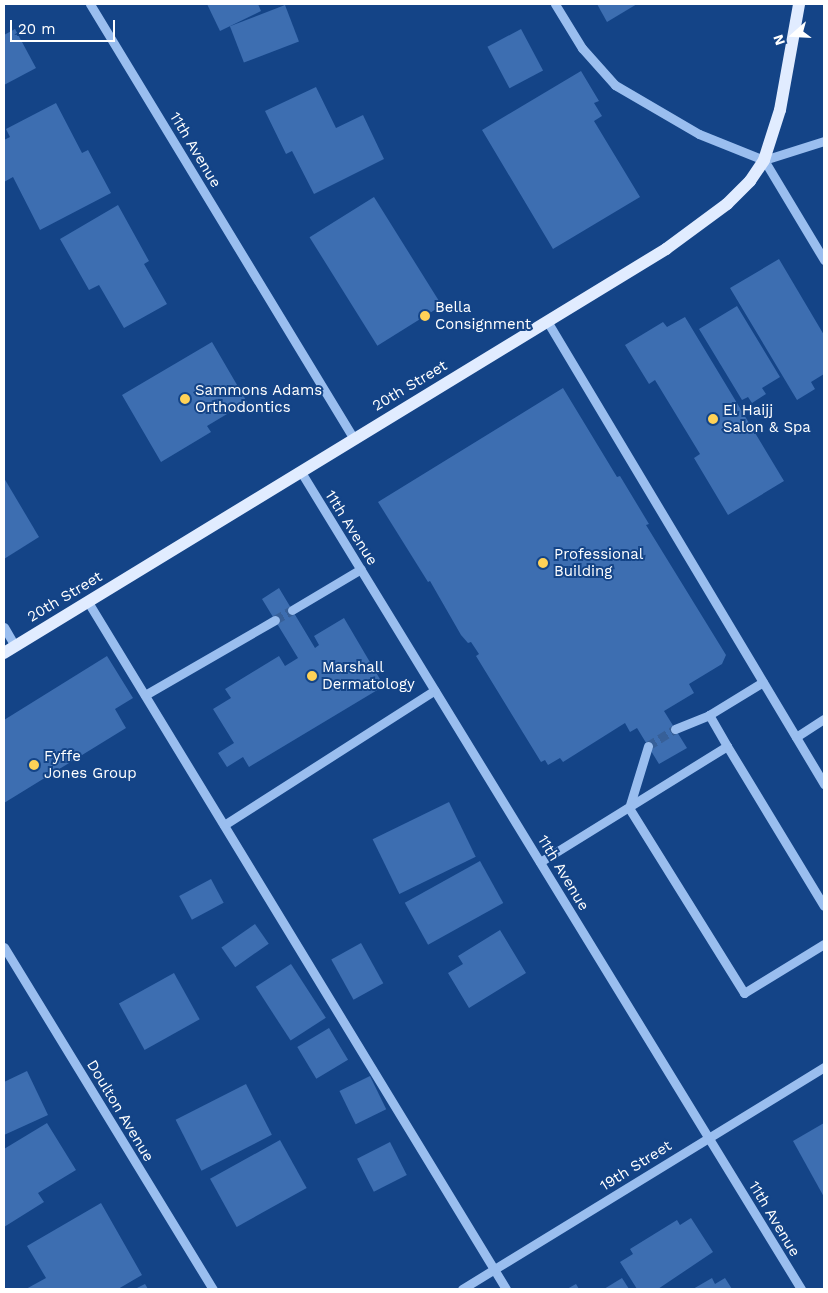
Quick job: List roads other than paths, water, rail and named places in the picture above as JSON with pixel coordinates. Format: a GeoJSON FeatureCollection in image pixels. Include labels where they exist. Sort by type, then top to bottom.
{"type":"FeatureCollection","features":[{"type":"Feature","properties":{"kind":"main road","name":"20th Street"},"geometry":{"type":"LineString","coordinates":[[4,653],[666,249],[713,216],[740,192],[764,160],[780,110],[799,4]]}},
{"type":"Feature","properties":{"kind":"street","name":"11th Avenue"},"geometry":{"type":"LineString","coordinates":[[90,4],[354,439]]}},
{"type":"Feature","properties":{"kind":"street"},"geometry":{"type":"LineString","coordinates":[[555,4],[587,54],[614,85],[699,134],[764,160],[824,260]]}},
{"type":"Feature","properties":{"kind":"street"},"geometry":{"type":"LineString","coordinates":[[764,160],[824,141]]}},
{"type":"Feature","properties":{"kind":"street"},"geometry":{"type":"LineString","coordinates":[[547,321],[824,784]]}},
{"type":"Feature","properties":{"kind":"street","name":"11th Avenue"},"geometry":{"type":"LineString","coordinates":[[301,472],[801,1289]]}},
{"type":"Feature","properties":{"kind":"street"},"geometry":{"type":"LineString","coordinates":[[292,610],[360,569]]}},
{"type":"Feature","properties":{"kind":"street"},"geometry":{"type":"LineString","coordinates":[[88,602],[506,1289]]}},
{"type":"Feature","properties":{"kind":"street"},"geometry":{"type":"LineString","coordinates":[[145,696],[275,620]]}},
{"type":"Feature","properties":{"kind":"street"},"geometry":{"type":"LineString","coordinates":[[4,627],[15,646]]}},
{"type":"Feature","properties":{"kind":"street"},"geometry":{"type":"LineString","coordinates":[[676,729],[709,715],[763,682]]}},
{"type":"Feature","properties":{"kind":"street"},"geometry":{"type":"LineString","coordinates":[[224,825],[435,690]]}},
{"type":"Feature","properties":{"kind":"street"},"geometry":{"type":"LineString","coordinates":[[709,715],[824,906]]}},
{"type":"Feature","properties":{"kind":"street"},"geometry":{"type":"LineString","coordinates":[[796,737],[824,719]]}},
{"type":"Feature","properties":{"kind":"street"},"geometry":{"type":"LineString","coordinates":[[648,746],[629,808],[744,993],[824,944]]}},
{"type":"Feature","properties":{"kind":"street"},"geometry":{"type":"LineString","coordinates":[[540,862],[727,746]]}},
{"type":"Feature","properties":{"kind":"street","name":"Doulton Avenue"},"geometry":{"type":"LineString","coordinates":[[4,947],[213,1289]]}},
{"type":"Feature","properties":{"kind":"street","name":"19th Street"},"geometry":{"type":"LineString","coordinates":[[462,1289],[824,1067]]}},
{"type":"Feature","properties":{"kind":"tunnel"},"geometry":{"type":"LineString","coordinates":[[275,620],[292,610]]}},
{"type":"Feature","properties":{"kind":"tunnel"},"geometry":{"type":"LineString","coordinates":[[648,746],[675,729]]}},
{"type":"Feature","properties":{"kind":"place","name":"Bella Consignment"},"geometry":{"type":"Point","coordinates":[425,316]}},
{"type":"Feature","properties":{"kind":"place","name":"Sammons Adams Orthodontics"},"geometry":{"type":"Point","coordinates":[185,399]}},
{"type":"Feature","properties":{"kind":"place","name":"El Haijj Salon & Spa"},"geometry":{"type":"Point","coordinates":[713,419]}},
{"type":"Feature","properties":{"kind":"place","name":"Professional Building"},"geometry":{"type":"Point","coordinates":[543,563]}},
{"type":"Feature","properties":{"kind":"place","name":"Marshall Dermatology"},"geometry":{"type":"Point","coordinates":[312,676]}},
{"type":"Feature","properties":{"kind":"place","name":"Fyffe Jones Group"},"geometry":{"type":"Point","coordinates":[34,765]}}]}
